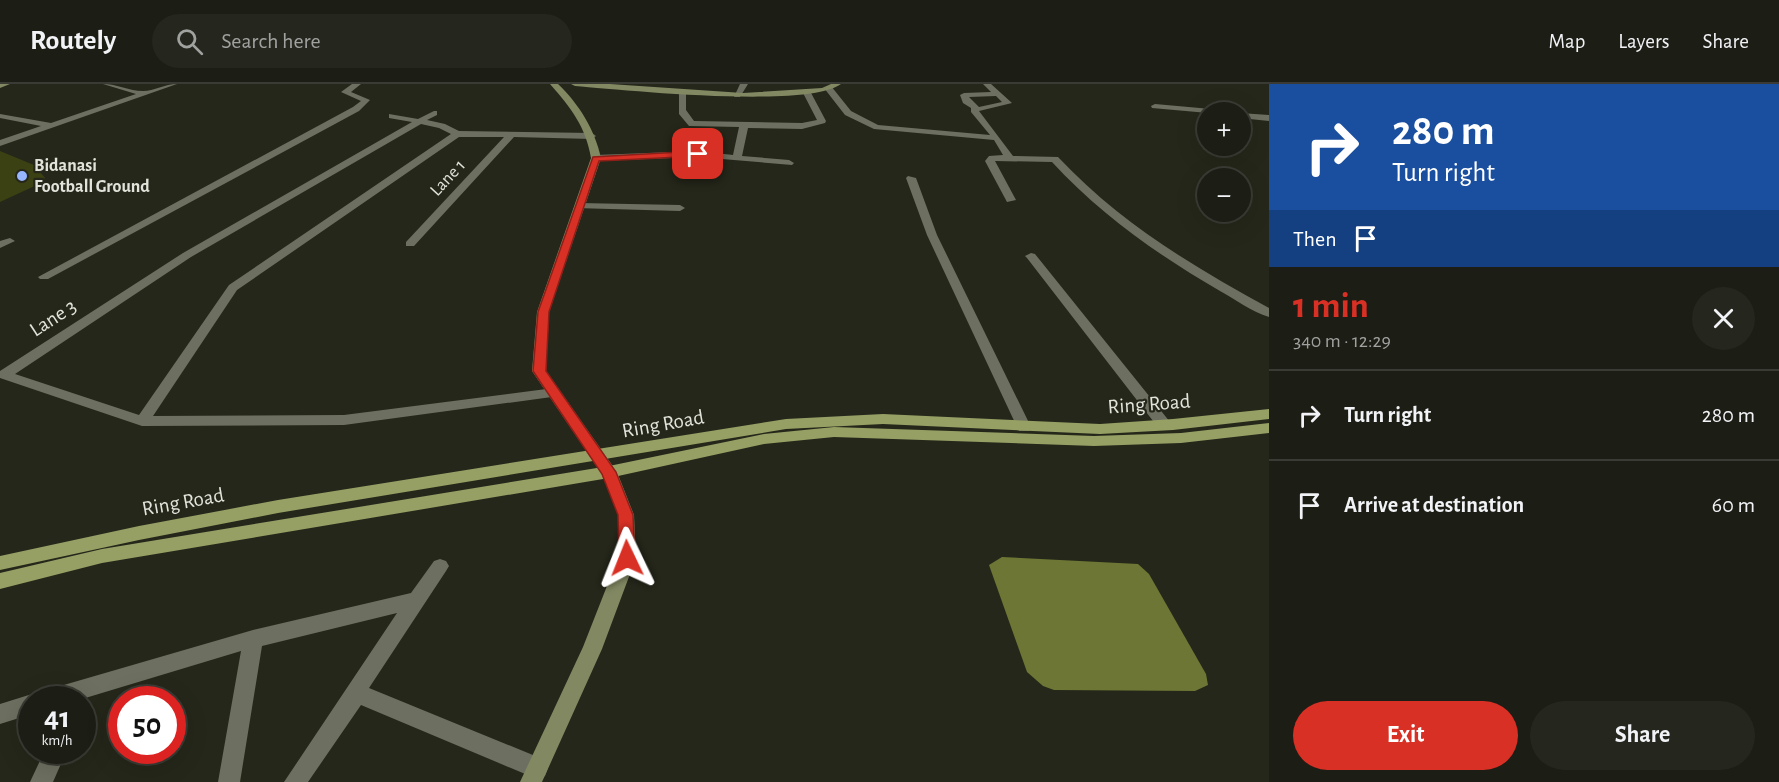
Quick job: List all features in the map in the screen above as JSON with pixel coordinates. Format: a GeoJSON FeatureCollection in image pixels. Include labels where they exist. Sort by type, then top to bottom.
{"type":"FeatureCollection","features":[{"type":"Feature","properties":{"kind":"main road"},"geometry":{"type":"LineString","coordinates":[[0,86],[6,84]]}},
{"type":"Feature","properties":{"kind":"main road"},"geometry":{"type":"LineString","coordinates":[[534,775],[592,650],[627,558],[626,515],[609,472],[540,371],[543,312],[596,158],[592,136],[564,94],[554,84]]}},
{"type":"Feature","properties":{"kind":"main road"},"geometry":{"type":"LineString","coordinates":[[575,84],[665,87],[682,93],[737,95],[806,91],[828,88],[837,84]]}},
{"type":"Feature","properties":{"kind":"main road","name":"Ring Road"},"geometry":{"type":"LineString","coordinates":[[0,563],[107,538],[288,504],[598,456],[760,428],[821,421],[914,419],[1078,429],[1165,426],[1269,414]]}},
{"type":"Feature","properties":{"kind":"main road","name":"Ring Road"},"geometry":{"type":"LineString","coordinates":[[0,581],[102,556],[609,472],[764,439],[834,432],[1094,441],[1181,438],[1269,428]]}},
{"type":"Feature","properties":{"kind":"street"},"geometry":{"type":"LineString","coordinates":[[107,84],[146,94]]}},
{"type":"Feature","properties":{"kind":"street"},"geometry":{"type":"LineString","coordinates":[[0,143],[173,84]]}},
{"type":"Feature","properties":{"kind":"street"},"geometry":{"type":"LineString","coordinates":[[44,277],[356,109],[366,100],[345,92],[357,84]]}},
{"type":"Feature","properties":{"kind":"street"},"geometry":{"type":"LineString","coordinates":[[737,95],[744,84]]}},
{"type":"Feature","properties":{"kind":"street"},"geometry":{"type":"LineString","coordinates":[[987,84],[1000,94],[1008,103],[976,108],[966,101],[964,95],[1000,94]]}},
{"type":"Feature","properties":{"kind":"street"},"geometry":{"type":"LineString","coordinates":[[828,88],[847,114],[858,122],[877,127],[997,138]]}},
{"type":"Feature","properties":{"kind":"street"},"geometry":{"type":"LineString","coordinates":[[682,93],[681,111],[686,121],[703,125],[802,126],[822,121],[806,91]]}},
{"type":"Feature","properties":{"kind":"street"},"geometry":{"type":"LineString","coordinates":[[1155,106],[1197,110]]}},
{"type":"Feature","properties":{"kind":"street"},"geometry":{"type":"LineString","coordinates":[[976,108],[974,110],[1009,157]]}},
{"type":"Feature","properties":{"kind":"street"},"geometry":{"type":"LineString","coordinates":[[419,122],[434,113]]}},
{"type":"Feature","properties":{"kind":"street"},"geometry":{"type":"LineString","coordinates":[[0,116],[53,126]]}},
{"type":"Feature","properties":{"kind":"street"},"geometry":{"type":"LineString","coordinates":[[392,116],[442,126],[457,134],[592,136]]}},
{"type":"Feature","properties":{"kind":"street"},"geometry":{"type":"LineString","coordinates":[[1251,116],[1269,118]]}},
{"type":"Feature","properties":{"kind":"street","name":"Lane 3"},"geometry":{"type":"LineString","coordinates":[[142,421],[4,375],[187,255],[419,122]]}},
{"type":"Feature","properties":{"kind":"street"},"geometry":{"type":"LineString","coordinates":[[737,158],[744,125]]}},
{"type":"Feature","properties":{"kind":"street"},"geometry":{"type":"LineString","coordinates":[[142,421],[233,288],[457,134]]}},
{"type":"Feature","properties":{"kind":"street","name":"Lane 1"},"geometry":{"type":"LineString","coordinates":[[410,244],[511,135]]}},
{"type":"Feature","properties":{"kind":"street"},"geometry":{"type":"LineString","coordinates":[[0,136],[12,139]]}},
{"type":"Feature","properties":{"kind":"street"},"geometry":{"type":"LineString","coordinates":[[596,158],[698,154],[789,163]]}},
{"type":"Feature","properties":{"kind":"street"},"geometry":{"type":"LineString","coordinates":[[1011,200],[990,161],[992,158],[1055,159],[1073,180],[1133,232],[1173,260],[1269,313]]}},
{"type":"Feature","properties":{"kind":"street"},"geometry":{"type":"LineString","coordinates":[[911,178],[932,235],[1024,427]]}},
{"type":"Feature","properties":{"kind":"street"},"geometry":{"type":"LineString","coordinates":[[579,206],[680,208]]}},
{"type":"Feature","properties":{"kind":"street"},"geometry":{"type":"LineString","coordinates":[[1031,256],[1165,426]]}},
{"type":"Feature","properties":{"kind":"street"},"geometry":{"type":"LineString","coordinates":[[142,421],[344,420],[554,393]]}},
{"type":"Feature","properties":{"kind":"street"},"geometry":{"type":"LineString","coordinates":[[294,782],[440,567]]}},
{"type":"Feature","properties":{"kind":"street"},"geometry":{"type":"LineString","coordinates":[[96,689],[253,639],[417,600]]}},
{"type":"Feature","properties":{"kind":"street"},"geometry":{"type":"LineString","coordinates":[[229,782],[253,639]]}},
{"type":"Feature","properties":{"kind":"street"},"geometry":{"type":"LineString","coordinates":[[294,782],[357,693],[534,775]]}},
{"type":"Feature","properties":{"kind":"street"},"geometry":{"type":"LineString","coordinates":[[0,714],[18,708]]}},
{"type":"Feature","properties":{"kind":"street"},"geometry":{"type":"LineString","coordinates":[[41,782],[49,764]]}},
{"type":"Feature","properties":{"kind":"shaded area","name":"Bidanasi Football Ground"},"geometry":{"type":"Polygon","coordinates":[[[0,151],[34,165],[45,178],[39,184],[0,202],[0,151]]]}},
{"type":"Feature","properties":{"kind":"shaded area"},"geometry":{"type":"Polygon","coordinates":[[[1002,557],[1138,564],[1149,574],[1206,674],[1208,685],[1195,691],[1054,690],[1043,686],[1027,672],[989,565],[1002,557]]]}},
{"type":"Feature","properties":{"kind":"place","name":"Bidanasi Football Ground"},"geometry":{"type":"Point","coordinates":[22,176]}},
{"type":"Feature","properties":{"kind":"route"},"geometry":{"type":"LineString","coordinates":[[627,558],[626,515],[609,472],[540,371],[543,312],[596,158],[698,154]]}}]}
